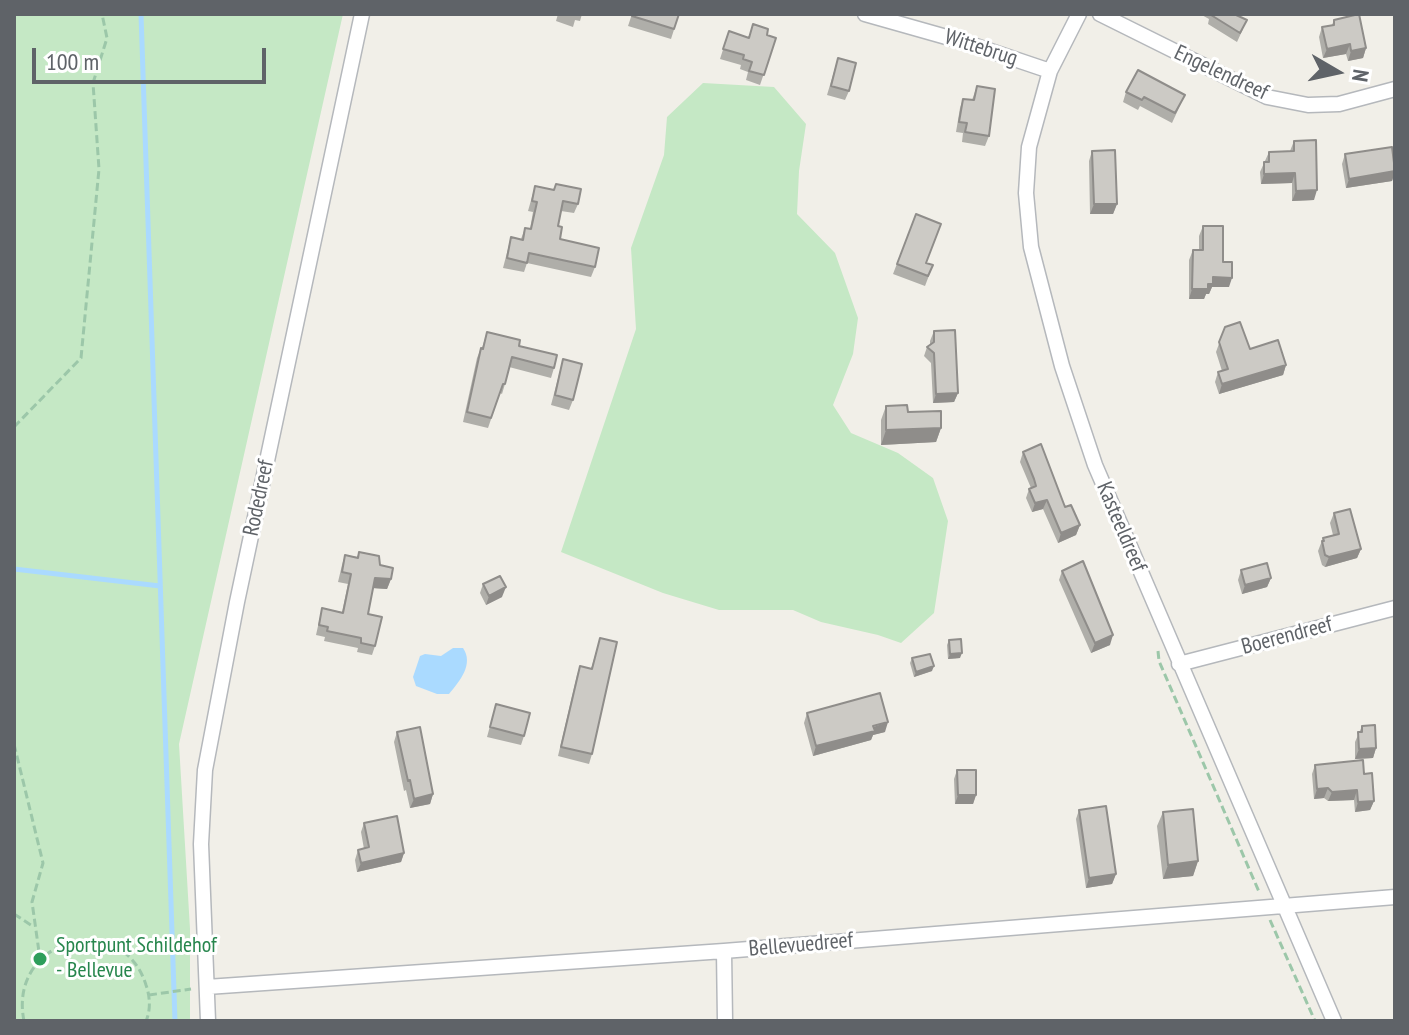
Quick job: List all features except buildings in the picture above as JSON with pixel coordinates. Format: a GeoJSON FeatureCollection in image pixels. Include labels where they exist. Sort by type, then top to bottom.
{"type":"FeatureCollection","features":[{"type":"Feature","properties":{"kind":"street","name":"Rodedreef"},"geometry":{"type":"LineString","coordinates":[[208,1021],[201,844],[205,770],[237,602],[362,14]]}},
{"type":"Feature","properties":{"kind":"street","name":"Wittebrug"},"geometry":{"type":"LineString","coordinates":[[865,14],[1050,71]]}},
{"type":"Feature","properties":{"kind":"street","name":"Kasteeldreef"},"geometry":{"type":"LineString","coordinates":[[1079,14],[1050,71],[1029,147],[1026,193],[1031,247],[1062,366],[1095,465],[1334,1021]]}},
{"type":"Feature","properties":{"kind":"street","name":"Engelendreef"},"geometry":{"type":"LineString","coordinates":[[1100,14],[1267,97],[1308,105],[1339,104],[1395,89]]}},
{"type":"Feature","properties":{"kind":"street","name":"Boerendreef"},"geometry":{"type":"LineString","coordinates":[[1179,664],[1395,608]]}},
{"type":"Feature","properties":{"kind":"street","name":"Bellevuedreef"},"geometry":{"type":"LineString","coordinates":[[207,987],[724,951],[1395,897]]}},
{"type":"Feature","properties":{"kind":"street"},"geometry":{"type":"LineString","coordinates":[[724,951],[725,1021]]}},
{"type":"Feature","properties":{"kind":"path"},"geometry":{"type":"LineString","coordinates":[[14,427],[81,358],[99,169],[93,83],[107,38],[102,14]]}},
{"type":"Feature","properties":{"kind":"path"},"geometry":{"type":"LineString","coordinates":[[14,744],[43,863],[32,902],[40,959]]}},
{"type":"Feature","properties":{"kind":"path"},"geometry":{"type":"LineString","coordinates":[[14,914],[34,927]]}},
{"type":"Feature","properties":{"kind":"path"},"geometry":{"type":"LineString","coordinates":[[24,1021],[20,1005],[25,981],[40,959],[51,949],[72,941],[95,940],[114,947],[130,958],[139,970],[149,995],[146,1021]]}},
{"type":"Feature","properties":{"kind":"path"},"geometry":{"type":"LineString","coordinates":[[149,995],[186,990]]}},
{"type":"Feature","properties":{"kind":"green space"},"geometry":{"type":"Polygon","coordinates":[[[14,14],[343,14],[179,744],[190,929],[190,1021],[14,1019],[14,14]]]}},
{"type":"Feature","properties":{"kind":"green space"},"geometry":{"type":"Polygon","coordinates":[[[703,83],[774,87],[806,124],[797,214],[835,253],[858,318],[853,354],[833,405],[851,433],[898,453],[933,478],[948,521],[934,613],[901,643],[821,622],[793,610],[719,610],[663,593],[561,552],[636,329],[631,248],[664,155],[667,117],[703,83]]]}},
{"type":"Feature","properties":{"kind":"water"},"geometry":{"type":"Polygon","coordinates":[[[453,648],[463,648],[467,660],[461,678],[449,694],[437,694],[416,686],[413,677],[420,656],[441,656],[453,648]]]}},
{"type":"Feature","properties":{"kind":"waterway"},"geometry":{"type":"LineString","coordinates":[[141,14],[175,1021]]}},
{"type":"Feature","properties":{"kind":"waterway"},"geometry":{"type":"LineString","coordinates":[[14,569],[160,586]]}},
{"type":"Feature","properties":{"kind":"place","name":"Sportpunt Schildehof - Bellevue"},"geometry":{"type":"Point","coordinates":[40,959]}}]}
